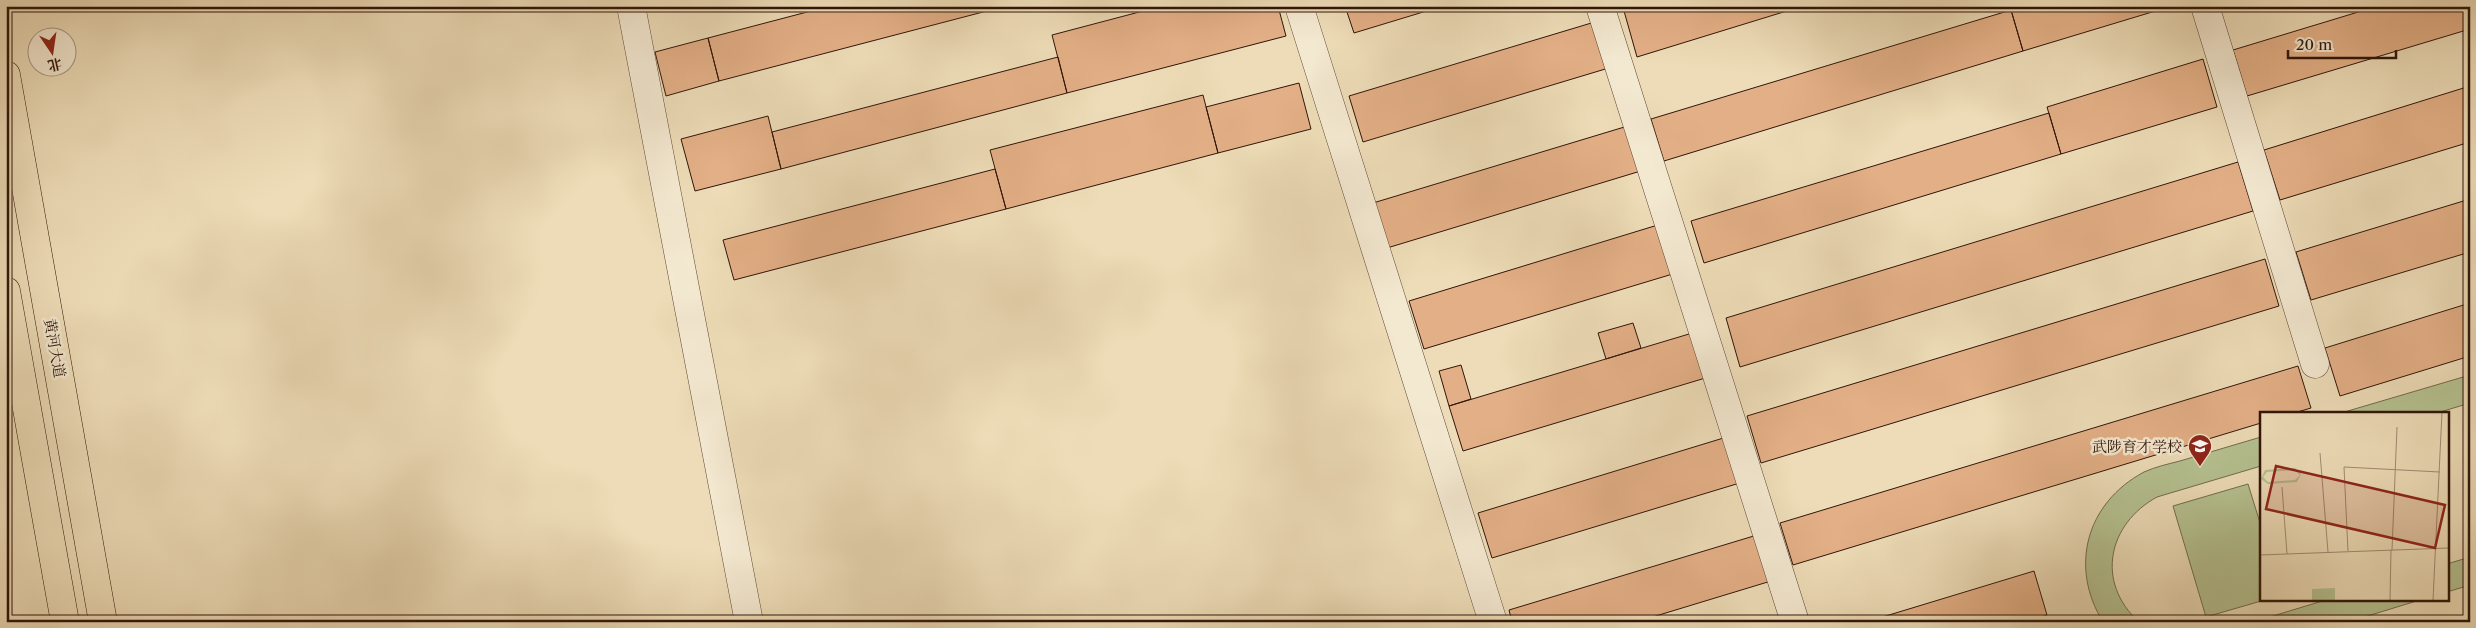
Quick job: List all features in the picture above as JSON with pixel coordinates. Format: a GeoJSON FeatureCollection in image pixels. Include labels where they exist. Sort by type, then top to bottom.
{"type":"FeatureCollection","features":[{"type":"Feature","properties":{"kind":"main road","name":"黄河大道"},"geometry":{"type":"LineString","coordinates":[[6,75],[103,622]]}},
{"type":"Feature","properties":{"kind":"main road"},"geometry":{"type":"LineString","coordinates":[[6,291],[65,622]]}},
{"type":"Feature","properties":{"kind":"street"},"geometry":{"type":"LineString","coordinates":[[631,6],[749,622]]}},
{"type":"Feature","properties":{"kind":"street"},"geometry":{"type":"LineString","coordinates":[[1299,6],[1493,622]]}},
{"type":"Feature","properties":{"kind":"street"},"geometry":{"type":"LineString","coordinates":[[1600,6],[1796,622]]}},
{"type":"Feature","properties":{"kind":"street"},"geometry":{"type":"LineString","coordinates":[[2205,6],[2315,364]]}},
{"type":"Feature","properties":{"kind":"green space"},"geometry":{"type":"Polygon","coordinates":[[[2470,375],[2470,403],[2440,412],[2344,412],[2470,375]]]}},
{"type":"Feature","properties":{"kind":"green space"},"geometry":{"type":"Polygon","coordinates":[[[2260,437],[2260,466],[2157,497],[2140,508],[2127,522],[2118,538],[2113,555],[2112,572],[2116,589],[2125,606],[2139,622],[2103,622],[2093,601],[2087,580],[2086,559],[2089,538],[2097,519],[2108,501],[2124,485],[2148,470],[2260,437]]]}},
{"type":"Feature","properties":{"kind":"green space"},"geometry":{"type":"Polygon","coordinates":[[[2248,484],[2260,523],[2260,600],[2265,600],[2206,617],[2173,506],[2248,484]]]}},
{"type":"Feature","properties":{"kind":"green space"},"geometry":{"type":"Polygon","coordinates":[[[2470,557],[2470,585],[2448,592],[2448,564],[2470,557]]]}},
{"type":"Feature","properties":{"kind":"green space"},"geometry":{"type":"Polygon","coordinates":[[[2326,600],[2420,600],[2348,622],[2253,622],[2326,600]]]}},
{"type":"Feature","properties":{"kind":"building"},"geometry":{"type":"Polygon","coordinates":[[[830,6],[1006,6],[719,81],[708,38],[830,6]]]}},
{"type":"Feature","properties":{"kind":"building"},"geometry":{"type":"Polygon","coordinates":[[[1162,6],[1278,6],[1286,36],[1067,93],[1052,35],[1162,6]]]}},
{"type":"Feature","properties":{"kind":"building"},"geometry":{"type":"Polygon","coordinates":[[[1345,6],[1443,6],[1354,33],[1345,6]]]}},
{"type":"Feature","properties":{"kind":"building"},"geometry":{"type":"Polygon","coordinates":[[[1641,6],[1803,6],[1637,57],[1624,11],[1641,6]]]}},
{"type":"Feature","properties":{"kind":"building"},"geometry":{"type":"Polygon","coordinates":[[[2023,6],[2172,6],[2023,51],[2011,10],[2023,6]]]}},
{"type":"Feature","properties":{"kind":"building"},"geometry":{"type":"Polygon","coordinates":[[[2378,6],[2470,6],[2470,29],[2247,96],[2233,50],[2378,6]]]}},
{"type":"Feature","properties":{"kind":"building"},"geometry":{"type":"Polygon","coordinates":[[[2011,10],[2023,51],[1664,161],[1651,119],[2011,10]]]}},
{"type":"Feature","properties":{"kind":"building"},"geometry":{"type":"Polygon","coordinates":[[[1598,21],[1612,67],[1363,142],[1349,96],[1598,21]]]}},
{"type":"Feature","properties":{"kind":"building"},"geometry":{"type":"Polygon","coordinates":[[[708,38],[719,81],[666,96],[655,52],[708,38]]]}},
{"type":"Feature","properties":{"kind":"building"},"geometry":{"type":"Polygon","coordinates":[[[1058,57],[1067,93],[781,169],[772,132],[1058,57]]]}},
{"type":"Feature","properties":{"kind":"building"},"geometry":{"type":"Polygon","coordinates":[[[2203,59],[2217,107],[2061,154],[2047,107],[2203,59]]]}},
{"type":"Feature","properties":{"kind":"building"},"geometry":{"type":"Polygon","coordinates":[[[1299,83],[1311,129],[1218,153],[1206,107],[1299,83]]]}},
{"type":"Feature","properties":{"kind":"building"},"geometry":{"type":"Polygon","coordinates":[[[2470,86],[2470,142],[2280,200],[2264,150],[2470,86]]]}},
{"type":"Feature","properties":{"kind":"building"},"geometry":{"type":"Polygon","coordinates":[[[1203,95],[1218,153],[1006,209],[990,150],[1203,95]]]}},
{"type":"Feature","properties":{"kind":"building"},"geometry":{"type":"Polygon","coordinates":[[[2049,113],[2061,154],[1704,263],[1691,221],[2049,113]]]}},
{"type":"Feature","properties":{"kind":"building"},"geometry":{"type":"Polygon","coordinates":[[[768,116],[781,169],[695,191],[681,139],[768,116]]]}},
{"type":"Feature","properties":{"kind":"building"},"geometry":{"type":"Polygon","coordinates":[[[1631,125],[1644,170],[1387,248],[1373,203],[1631,125]]]}},
{"type":"Feature","properties":{"kind":"building"},"geometry":{"type":"Polygon","coordinates":[[[2238,162],[2253,211],[1740,367],[1726,318],[2238,162]]]}},
{"type":"Feature","properties":{"kind":"building"},"geometry":{"type":"Polygon","coordinates":[[[995,169],[1006,209],[734,280],[723,240],[995,169]]]}},
{"type":"Feature","properties":{"kind":"building"},"geometry":{"type":"Polygon","coordinates":[[[2470,199],[2470,252],[2311,300],[2296,252],[2470,199]]]}},
{"type":"Feature","properties":{"kind":"building"},"geometry":{"type":"Polygon","coordinates":[[[1661,224],[1676,273],[1424,349],[1409,301],[1661,224]]]}},
{"type":"Feature","properties":{"kind":"building"},"geometry":{"type":"Polygon","coordinates":[[[2265,259],[2279,306],[1761,463],[1747,416],[2265,259]]]}},
{"type":"Feature","properties":{"kind":"building"},"geometry":{"type":"Polygon","coordinates":[[[2470,303],[2470,356],[2340,396],[2325,348],[2470,303]]]}},
{"type":"Feature","properties":{"kind":"building"},"geometry":{"type":"Polygon","coordinates":[[[1633,323],[1641,348],[1606,359],[1598,333],[1633,323]]]}},
{"type":"Feature","properties":{"kind":"building"},"geometry":{"type":"Polygon","coordinates":[[[1699,331],[1712,376],[1463,451],[1449,406],[1699,331]]]}},
{"type":"Feature","properties":{"kind":"building"},"geometry":{"type":"Polygon","coordinates":[[[1461,365],[1471,399],[1449,406],[1439,371],[1461,365]]]}},
{"type":"Feature","properties":{"kind":"building"},"geometry":{"type":"Polygon","coordinates":[[[2298,366],[2311,408],[2297,412],[2260,412],[2260,423],[1793,565],[1780,523],[2298,366]]]}},
{"type":"Feature","properties":{"kind":"building"},"geometry":{"type":"Polygon","coordinates":[[[1730,436],[1743,482],[1492,558],[1478,513],[1730,436]]]}},
{"type":"Feature","properties":{"kind":"building"},"geometry":{"type":"Polygon","coordinates":[[[1757,535],[1771,581],[1636,622],[1512,622],[1509,610],[1757,535]]]}},
{"type":"Feature","properties":{"kind":"building"},"geometry":{"type":"Polygon","coordinates":[[[2034,571],[2047,615],[2025,622],[1866,622],[2034,571]]]}},
{"type":"Feature","properties":{"kind":"place","name":"武陟育才学校"},"geometry":{"type":"Point","coordinates":[2200,467]}}]}
